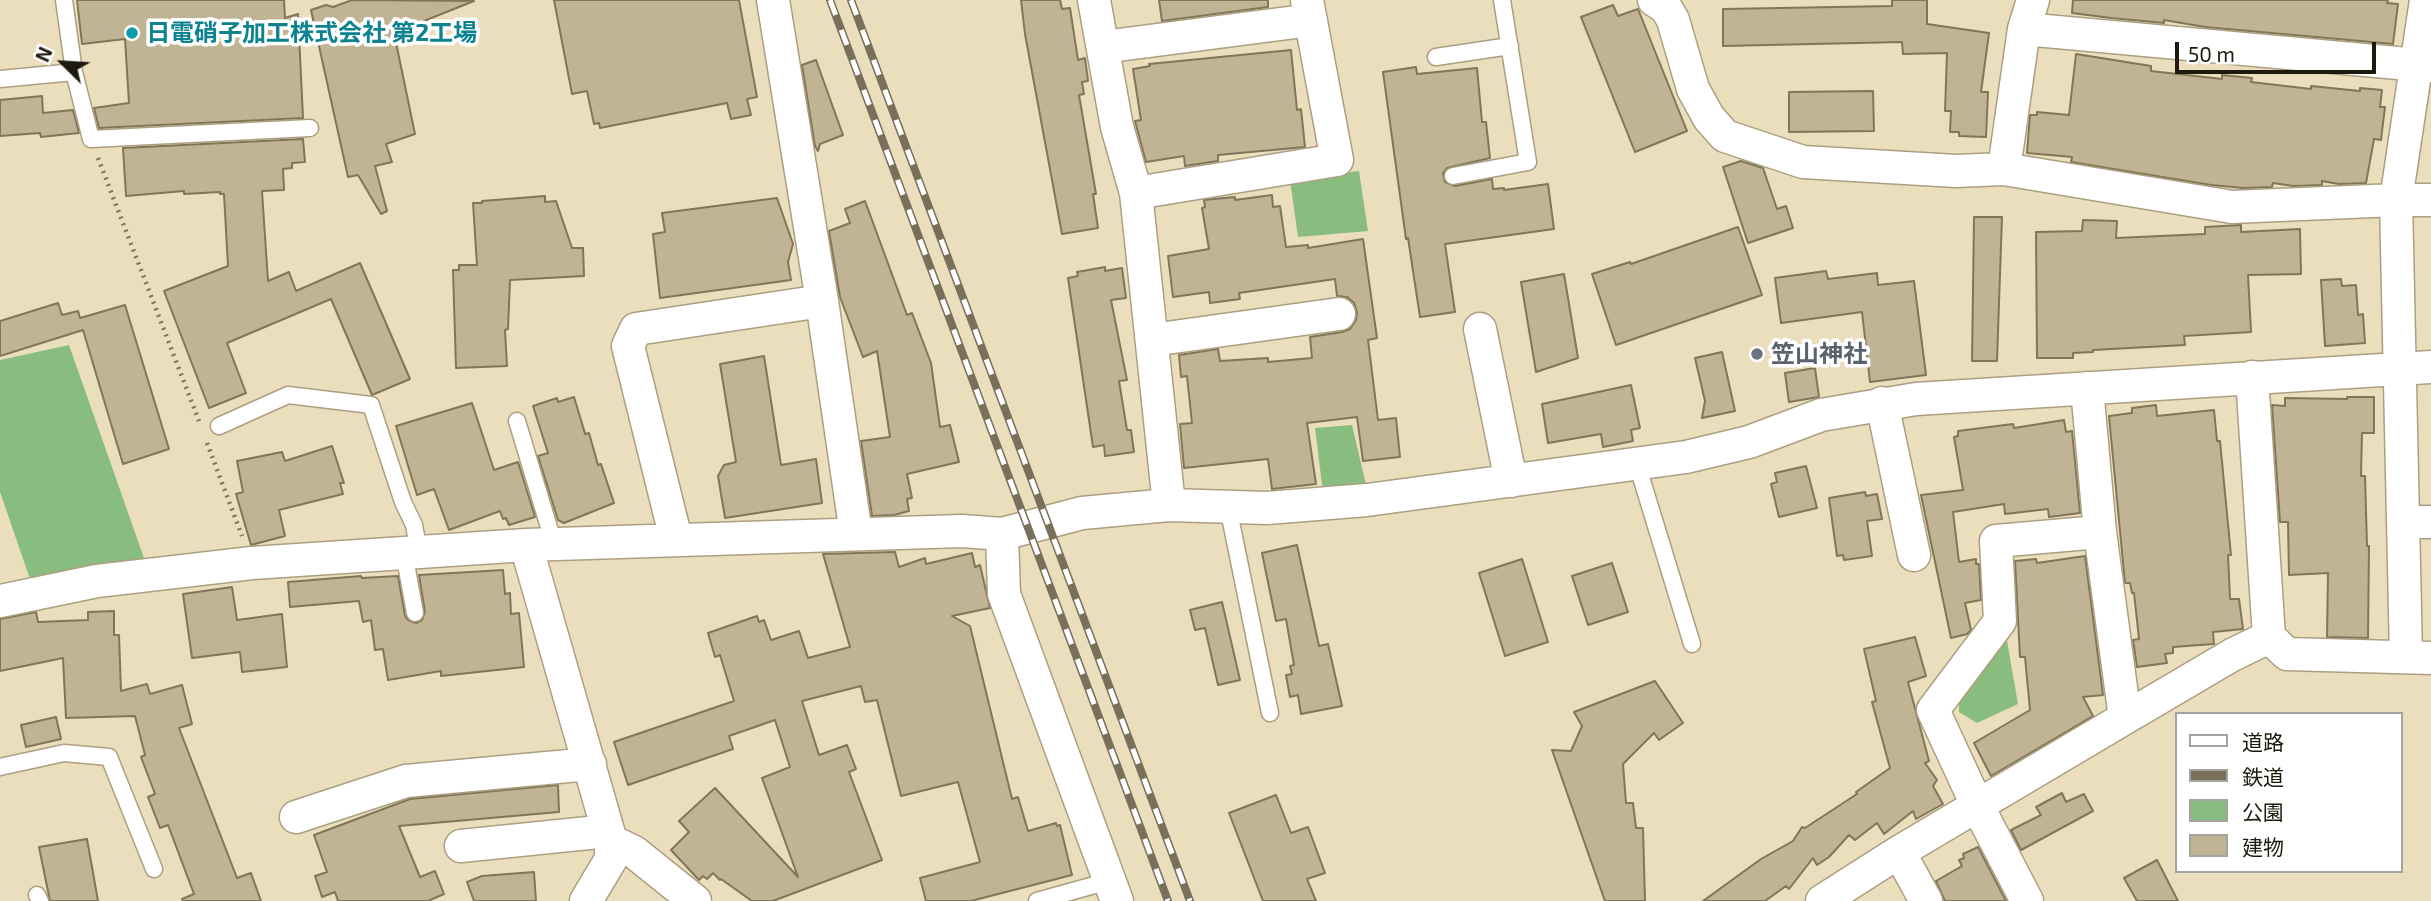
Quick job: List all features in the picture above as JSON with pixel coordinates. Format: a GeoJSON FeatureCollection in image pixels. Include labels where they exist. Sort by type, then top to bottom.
{"type":"FeatureCollection","features":[{"type":"Feature","properties":{"kind":"street"},"geometry":{"type":"LineString","coordinates":[[773,0],[822,301],[856,534]]}},
{"type":"Feature","properties":{"kind":"street"},"geometry":{"type":"LineString","coordinates":[[1094,0],[1117,127],[1136,193],[1169,505]]}},
{"type":"Feature","properties":{"kind":"street"},"geometry":{"type":"LineString","coordinates":[[1654,0],[1666,8],[1673,20],[1693,89],[1709,118],[1725,136],[1803,162],[1956,171],[2004,169],[2232,207],[2431,201]]}},
{"type":"Feature","properties":{"kind":"street"},"geometry":{"type":"LineString","coordinates":[[2252,377],[2269,637],[2287,654],[2418,657],[2417,522],[2399,367],[2396,200],[2423,66],[2426,0]]}},
{"type":"Feature","properties":{"kind":"street"},"geometry":{"type":"LineString","coordinates":[[1103,47],[1309,10],[1337,160],[1136,193]]}},
{"type":"Feature","properties":{"kind":"street"},"geometry":{"type":"LineString","coordinates":[[2004,169],[2028,14],[2423,66]]}},
{"type":"Feature","properties":{"kind":"street"},"geometry":{"type":"LineString","coordinates":[[676,539],[628,346],[636,329],[822,301]]}},
{"type":"Feature","properties":{"kind":"street"},"geometry":{"type":"LineString","coordinates":[[1152,340],[1339,314]]}},
{"type":"Feature","properties":{"kind":"street"},"geometry":{"type":"LineString","coordinates":[[1480,329],[1511,481]]}},
{"type":"Feature","properties":{"kind":"street"},"geometry":{"type":"LineString","coordinates":[[0,601],[97,581],[252,563],[676,539],[962,531],[1002,534],[1082,513],[1169,505],[1267,508],[1355,501],[1686,457],[1749,442],[1821,415],[1882,403],[2431,367]]}},
{"type":"Feature","properties":{"kind":"street"},"geometry":{"type":"LineString","coordinates":[[2087,388],[2100,532],[2125,718]]}},
{"type":"Feature","properties":{"kind":"street"},"geometry":{"type":"LineString","coordinates":[[1882,403],[1914,555]]}},
{"type":"Feature","properties":{"kind":"street"},"geometry":{"type":"LineString","coordinates":[[2027,901],[1977,805],[1933,710],[2000,621],[1996,541],[2100,532]]}},
{"type":"Feature","properties":{"kind":"street"},"geometry":{"type":"LineString","coordinates":[[1002,534],[1004,594],[1113,891]]}},
{"type":"Feature","properties":{"kind":"street"},"geometry":{"type":"LineString","coordinates":[[540,545],[609,836],[611,859],[586,901]]}},
{"type":"Feature","properties":{"kind":"street"},"geometry":{"type":"LineString","coordinates":[[1822,901],[1977,805],[2232,655],[2269,637]]}},
{"type":"Feature","properties":{"kind":"street"},"geometry":{"type":"LineString","coordinates":[[296,817],[406,780],[590,764]]}},
{"type":"Feature","properties":{"kind":"street"},"geometry":{"type":"LineString","coordinates":[[461,846],[609,836],[634,852],[695,901]]}},
{"type":"Feature","properties":{"kind":"street"},"geometry":{"type":"LineString","coordinates":[[1899,852],[1926,901]]}},
{"type":"Feature","properties":{"kind":"lane"},"geometry":{"type":"LineString","coordinates":[[64,0],[74,72],[91,139],[310,128]]}},
{"type":"Feature","properties":{"kind":"lane"},"geometry":{"type":"LineString","coordinates":[[1453,176],[1528,162],[1502,0]]}},
{"type":"Feature","properties":{"kind":"lane"},"geometry":{"type":"LineString","coordinates":[[1436,57],[1510,46]]}},
{"type":"Feature","properties":{"kind":"lane"},"geometry":{"type":"LineString","coordinates":[[0,79],[74,72]]}},
{"type":"Feature","properties":{"kind":"lane"},"geometry":{"type":"LineString","coordinates":[[219,426],[288,396],[372,405],[403,502],[414,525],[411,552],[415,613]]}},
{"type":"Feature","properties":{"kind":"lane"},"geometry":{"type":"LineString","coordinates":[[517,421],[540,545]]}},
{"type":"Feature","properties":{"kind":"lane"},"geometry":{"type":"LineString","coordinates":[[1637,464],[1692,644]]}},
{"type":"Feature","properties":{"kind":"lane"},"geometry":{"type":"LineString","coordinates":[[1228,507],[1270,713]]}},
{"type":"Feature","properties":{"kind":"lane"},"geometry":{"type":"LineString","coordinates":[[0,766],[64,753],[109,757],[155,869]]}},
{"type":"Feature","properties":{"kind":"lane"},"geometry":{"type":"LineString","coordinates":[[1037,901],[1113,891]]}},
{"type":"Feature","properties":{"kind":"path"},"geometry":{"type":"LineString","coordinates":[[91,139],[200,424]]}},
{"type":"Feature","properties":{"kind":"path"},"geometry":{"type":"LineString","coordinates":[[205,436],[252,563]]}},
{"type":"Feature","properties":{"kind":"green space"},"geometry":{"type":"Polygon","coordinates":[[[1359,171],[1368,231],[1298,237],[1290,180],[1359,171]]]}},
{"type":"Feature","properties":{"kind":"green space"},"geometry":{"type":"Polygon","coordinates":[[[69,345],[144,558],[31,582],[0,492],[0,360],[69,345]]]}},
{"type":"Feature","properties":{"kind":"green space"},"geometry":{"type":"Polygon","coordinates":[[[1352,425],[1367,489],[1323,493],[1315,428],[1352,425]]]}},
{"type":"Feature","properties":{"kind":"green space"},"geometry":{"type":"Polygon","coordinates":[[[2006,635],[2018,704],[1977,723],[1959,712],[1959,697],[2006,635]]]}},
{"type":"Feature","properties":{"kind":"building"},"geometry":{"type":"Polygon","coordinates":[[[77,0],[284,0],[285,18],[298,14],[303,118],[99,128],[94,108],[129,103],[125,39],[82,44],[77,0]]]}},
{"type":"Feature","properties":{"kind":"building"},"geometry":{"type":"Polygon","coordinates":[[[352,0],[474,1],[394,33],[415,134],[386,144],[392,162],[375,166],[387,211],[381,214],[358,175],[348,177],[311,10],[326,5],[333,7],[352,0]]]}},
{"type":"Feature","properties":{"kind":"building"},"geometry":{"type":"Polygon","coordinates":[[[554,0],[739,0],[757,97],[747,99],[751,115],[731,119],[727,103],[600,128],[599,123],[594,124],[587,91],[572,94],[554,0]]]}},
{"type":"Feature","properties":{"kind":"building"},"geometry":{"type":"Polygon","coordinates":[[[1021,0],[1060,0],[1062,9],[1070,8],[1078,60],[1085,58],[1088,81],[1082,82],[1084,94],[1079,95],[1096,194],[1093,194],[1098,228],[1062,234],[1021,0]]]}},
{"type":"Feature","properties":{"kind":"building"},"geometry":{"type":"Polygon","coordinates":[[[1159,0],[1268,0],[1268,7],[1162,21],[1159,0]]]}},
{"type":"Feature","properties":{"kind":"building"},"geometry":{"type":"Polygon","coordinates":[[[1892,0],[1927,0],[1927,24],[1989,33],[1981,92],[1988,92],[1986,137],[1959,136],[1959,132],[1950,132],[1951,111],[1945,111],[1947,53],[1903,54],[1902,42],[1723,46],[1723,9],[1892,6],[1892,0]]]}},
{"type":"Feature","properties":{"kind":"building"},"geometry":{"type":"Polygon","coordinates":[[[2073,0],[2388,0],[2387,3],[2398,4],[2393,44],[2072,13],[2073,0]]]}},
{"type":"Feature","properties":{"kind":"building"},"geometry":{"type":"Polygon","coordinates":[[[1613,5],[1618,16],[1638,9],[1687,131],[1635,152],[1581,17],[1613,5]]]}},
{"type":"Feature","properties":{"kind":"building"},"geometry":{"type":"Polygon","coordinates":[[[1291,50],[1297,110],[1301,109],[1305,147],[1218,155],[1218,161],[1185,166],[1184,156],[1146,162],[1135,121],[1141,120],[1133,69],[1150,66],[1149,64],[1291,50]]]}},
{"type":"Feature","properties":{"kind":"building"},"geometry":{"type":"Polygon","coordinates":[[[2076,54],[2151,66],[2151,71],[2222,79],[2222,75],[2252,78],[2251,82],[2311,89],[2311,86],[2360,91],[2360,88],[2382,90],[2380,107],[2385,107],[2381,140],[2374,139],[2366,183],[2339,184],[2322,181],[2322,185],[2293,186],[2273,183],[2272,187],[2243,188],[2071,162],[2072,157],[2027,153],[2030,115],[2037,115],[2037,112],[2069,115],[2076,54]]]}},
{"type":"Feature","properties":{"kind":"building"},"geometry":{"type":"Polygon","coordinates":[[[816,60],[843,135],[820,144],[818,151],[802,65],[816,60]]]}},
{"type":"Feature","properties":{"kind":"building"},"geometry":{"type":"Polygon","coordinates":[[[1416,67],[1417,74],[1477,68],[1482,122],[1486,122],[1490,158],[1447,168],[1443,173],[1445,182],[1455,186],[1492,179],[1493,189],[1504,190],[1548,184],[1554,229],[1445,244],[1455,312],[1420,317],[1408,238],[1406,239],[1383,72],[1416,67]]]}},
{"type":"Feature","properties":{"kind":"building"},"geometry":{"type":"Polygon","coordinates":[[[1873,91],[1874,131],[1789,132],[1789,92],[1873,91]]]}},
{"type":"Feature","properties":{"kind":"building"},"geometry":{"type":"Polygon","coordinates":[[[42,96],[43,113],[73,110],[79,133],[41,137],[40,133],[0,136],[0,100],[42,96]]]}},
{"type":"Feature","properties":{"kind":"building"},"geometry":{"type":"Polygon","coordinates":[[[303,139],[305,162],[292,163],[292,168],[283,169],[284,190],[262,191],[268,281],[289,272],[296,291],[360,263],[410,379],[372,395],[331,299],[227,343],[246,393],[209,408],[164,291],[228,266],[224,194],[184,194],[184,191],[126,196],[123,148],[303,139]]]}},
{"type":"Feature","properties":{"kind":"building"},"geometry":{"type":"Polygon","coordinates":[[[1741,161],[1763,168],[1777,209],[1786,206],[1793,228],[1748,243],[1723,167],[1741,161]]]}},
{"type":"Feature","properties":{"kind":"building"},"geometry":{"type":"Polygon","coordinates":[[[1272,195],[1273,207],[1280,206],[1286,247],[1308,245],[1308,248],[1363,239],[1377,338],[1368,340],[1378,420],[1396,418],[1400,457],[1363,461],[1357,417],[1307,423],[1316,484],[1272,489],[1268,459],[1184,468],[1180,424],[1192,423],[1187,376],[1181,377],[1179,355],[1218,349],[1220,361],[1268,358],[1268,362],[1312,358],[1310,337],[1350,329],[1356,320],[1354,303],[1347,297],[1337,296],[1335,279],[1239,293],[1240,299],[1210,303],[1209,292],[1173,297],[1168,256],[1209,249],[1202,208],[1205,207],[1204,200],[1235,197],[1235,200],[1272,195]]]}},
{"type":"Feature","properties":{"kind":"building"},"geometry":{"type":"Polygon","coordinates":[[[545,196],[545,202],[556,201],[572,248],[583,248],[584,276],[510,280],[508,329],[505,330],[507,366],[456,368],[453,270],[459,270],[459,265],[477,265],[473,203],[545,196]]]}},
{"type":"Feature","properties":{"kind":"building"},"geometry":{"type":"Polygon","coordinates":[[[777,198],[793,244],[788,262],[791,280],[660,298],[653,234],[665,232],[662,213],[777,198]]]}},
{"type":"Feature","properties":{"kind":"building"},"geometry":{"type":"Polygon","coordinates":[[[865,201],[907,315],[912,313],[931,363],[940,427],[950,425],[959,462],[907,474],[912,498],[907,499],[909,511],[894,515],[872,516],[861,441],[890,437],[877,351],[863,357],[840,297],[829,231],[850,223],[845,209],[865,201]]]}},
{"type":"Feature","properties":{"kind":"building"},"geometry":{"type":"Polygon","coordinates":[[[1974,217],[2002,217],[1997,361],[1972,361],[1974,217]]]}},
{"type":"Feature","properties":{"kind":"building"},"geometry":{"type":"Polygon","coordinates":[[[2083,220],[2117,221],[2116,238],[2205,234],[2205,227],[2241,225],[2241,232],[2300,229],[2301,274],[2248,275],[2251,332],[2184,336],[2185,345],[2093,350],[2073,353],[2073,358],[2037,358],[2036,232],[2082,231],[2083,220]]]}},
{"type":"Feature","properties":{"kind":"building"},"geometry":{"type":"Polygon","coordinates":[[[1738,227],[1762,295],[1616,345],[1592,274],[1630,262],[1631,264],[1738,227]]]}},
{"type":"Feature","properties":{"kind":"building"},"geometry":{"type":"Polygon","coordinates":[[[1105,267],[1105,271],[1122,268],[1126,298],[1111,300],[1127,380],[1119,381],[1127,430],[1131,430],[1134,452],[1105,456],[1104,445],[1093,447],[1068,278],[1078,276],[1077,272],[1105,267]]]}},
{"type":"Feature","properties":{"kind":"building"},"geometry":{"type":"Polygon","coordinates":[[[1826,271],[1828,279],[1877,273],[1878,285],[1914,281],[1926,375],[1870,382],[1862,312],[1781,323],[1775,278],[1826,271]]]}},
{"type":"Feature","properties":{"kind":"building"},"geometry":{"type":"Polygon","coordinates":[[[1564,274],[1578,358],[1536,372],[1521,282],[1564,274]]]}},
{"type":"Feature","properties":{"kind":"building"},"geometry":{"type":"Polygon","coordinates":[[[2341,279],[2342,286],[2356,285],[2358,315],[2363,314],[2365,343],[2325,346],[2321,280],[2341,279]]]}},
{"type":"Feature","properties":{"kind":"building"},"geometry":{"type":"Polygon","coordinates":[[[58,303],[62,315],[78,311],[80,318],[125,305],[169,449],[123,464],[83,330],[0,356],[0,321],[58,303]]]}},
{"type":"Feature","properties":{"kind":"building"},"geometry":{"type":"Polygon","coordinates":[[[1722,352],[1735,411],[1702,418],[1705,401],[1695,358],[1722,352]]]}},
{"type":"Feature","properties":{"kind":"building"},"geometry":{"type":"Polygon","coordinates":[[[764,356],[781,465],[816,459],[822,503],[725,518],[718,476],[724,465],[736,462],[720,364],[764,356]]]}},
{"type":"Feature","properties":{"kind":"building"},"geometry":{"type":"Polygon","coordinates":[[[1815,368],[1819,397],[1789,402],[1785,373],[1815,368]]]}},
{"type":"Feature","properties":{"kind":"building"},"geometry":{"type":"Polygon","coordinates":[[[1631,385],[1640,428],[1631,430],[1633,441],[1603,447],[1601,434],[1548,443],[1542,404],[1631,385]]]}},
{"type":"Feature","properties":{"kind":"building"},"geometry":{"type":"Polygon","coordinates":[[[574,397],[585,434],[589,433],[598,465],[601,464],[614,503],[564,523],[558,520],[538,456],[548,453],[533,406],[557,398],[558,402],[574,397]]]}},
{"type":"Feature","properties":{"kind":"building"},"geometry":{"type":"Polygon","coordinates":[[[2374,397],[2374,433],[2362,433],[2361,476],[2365,476],[2369,546],[2368,638],[2327,637],[2328,573],[2289,575],[2288,522],[2280,522],[2272,405],[2285,406],[2285,398],[2374,397]]]}},
{"type":"Feature","properties":{"kind":"building"},"geometry":{"type":"Polygon","coordinates":[[[472,403],[494,470],[518,462],[535,517],[509,525],[500,511],[449,530],[434,489],[417,495],[396,426],[472,403]]]}},
{"type":"Feature","properties":{"kind":"building"},"geometry":{"type":"Polygon","coordinates":[[[2156,405],[2157,416],[2214,410],[2217,441],[2220,441],[2231,555],[2228,555],[2230,599],[2239,599],[2243,629],[2213,632],[2214,644],[2173,647],[2173,653],[2165,654],[2167,663],[2137,667],[2133,640],[2139,639],[2134,593],[2130,583],[2125,583],[2109,416],[2132,413],[2132,408],[2156,405]]]}},
{"type":"Feature","properties":{"kind":"building"},"geometry":{"type":"Polygon","coordinates":[[[2064,420],[2066,432],[2072,431],[2080,513],[2049,517],[2048,509],[2005,514],[2004,504],[1953,512],[1959,562],[1976,559],[1976,564],[1979,564],[1981,600],[1965,603],[1971,630],[1967,634],[1951,638],[1921,495],[1963,490],[1954,437],[1958,436],[1958,431],[2013,424],[2014,428],[2064,420]]]}},
{"type":"Feature","properties":{"kind":"building"},"geometry":{"type":"Polygon","coordinates":[[[332,446],[344,483],[340,483],[343,494],[279,510],[285,536],[251,545],[236,494],[243,492],[237,461],[282,452],[285,461],[332,446]]]}},
{"type":"Feature","properties":{"kind":"building"},"geometry":{"type":"Polygon","coordinates":[[[1806,466],[1817,508],[1779,517],[1771,484],[1777,482],[1775,473],[1806,466]]]}},
{"type":"Feature","properties":{"kind":"building"},"geometry":{"type":"Polygon","coordinates":[[[1865,492],[1866,496],[1877,494],[1882,519],[1867,521],[1872,556],[1844,560],[1843,555],[1837,556],[1829,498],[1865,492]]]}},
{"type":"Feature","properties":{"kind":"building"},"geometry":{"type":"Polygon","coordinates":[[[1297,545],[1319,646],[1328,644],[1342,706],[1301,714],[1298,695],[1290,697],[1286,675],[1292,674],[1290,666],[1294,665],[1286,619],[1276,621],[1262,553],[1297,545]]]}},
{"type":"Feature","properties":{"kind":"building"},"geometry":{"type":"Polygon","coordinates":[[[895,552],[899,567],[925,558],[926,564],[972,553],[975,567],[980,565],[990,608],[952,616],[970,626],[1012,799],[1018,797],[1028,831],[1056,823],[1057,826],[1060,825],[1072,875],[971,901],[926,901],[920,878],[980,862],[958,782],[901,796],[877,700],[865,702],[861,686],[802,701],[819,755],[847,745],[856,769],[849,772],[882,860],[773,901],[752,901],[713,873],[707,879],[703,876],[699,880],[671,850],[689,832],[679,821],[715,788],[798,877],[762,778],[790,767],[775,720],[729,736],[733,749],[628,785],[614,742],[734,701],[720,655],[715,657],[708,633],[757,616],[759,622],[764,620],[771,640],[799,631],[808,658],[850,647],[823,554],[895,552]]]}},
{"type":"Feature","properties":{"kind":"building"},"geometry":{"type":"Polygon","coordinates":[[[2085,556],[2103,695],[2083,697],[2093,716],[1991,776],[1974,743],[2030,710],[2025,657],[2020,657],[2015,561],[2036,559],[2037,563],[2085,556]]]}},
{"type":"Feature","properties":{"kind":"building"},"geometry":{"type":"Polygon","coordinates":[[[1522,559],[1548,642],[1505,656],[1479,573],[1522,559]]]}},
{"type":"Feature","properties":{"kind":"building"},"geometry":{"type":"Polygon","coordinates":[[[1612,563],[1628,612],[1588,625],[1572,576],[1612,563]]]}},
{"type":"Feature","properties":{"kind":"building"},"geometry":{"type":"Polygon","coordinates":[[[503,570],[505,594],[510,593],[511,614],[519,613],[524,667],[441,676],[441,671],[388,680],[383,649],[375,650],[371,620],[363,622],[359,601],[290,607],[288,582],[398,576],[405,616],[416,623],[422,620],[425,612],[419,575],[503,570]]]}},
{"type":"Feature","properties":{"kind":"building"},"geometry":{"type":"Polygon","coordinates":[[[232,587],[237,620],[282,614],[287,667],[242,672],[240,652],[192,658],[183,594],[232,587]]]}},
{"type":"Feature","properties":{"kind":"building"},"geometry":{"type":"Polygon","coordinates":[[[1222,602],[1240,680],[1218,685],[1205,628],[1195,630],[1190,610],[1222,602]]]}},
{"type":"Feature","properties":{"kind":"building"},"geometry":{"type":"Polygon","coordinates":[[[114,611],[114,635],[119,635],[121,691],[147,684],[150,694],[182,685],[192,724],[179,728],[237,878],[251,873],[261,901],[183,901],[182,899],[194,894],[168,825],[160,828],[148,797],[155,794],[141,757],[145,755],[135,716],[66,718],[63,658],[0,671],[0,619],[36,612],[38,622],[88,620],[88,612],[114,611]]]}},
{"type":"Feature","properties":{"kind":"building"},"geometry":{"type":"Polygon","coordinates":[[[1915,637],[1926,676],[1908,682],[1929,761],[1925,763],[1937,780],[1933,786],[1943,804],[1916,819],[1913,811],[1884,834],[1877,823],[1855,840],[1849,835],[1829,857],[1817,865],[1813,858],[1789,889],[1786,886],[1765,901],[1703,901],[1761,859],[1793,841],[1802,827],[1805,828],[1857,794],[1856,792],[1890,768],[1872,702],[1876,701],[1864,649],[1915,637]]]}},
{"type":"Feature","properties":{"kind":"building"},"geometry":{"type":"Polygon","coordinates":[[[1655,681],[1683,723],[1659,740],[1654,733],[1623,764],[1626,803],[1633,803],[1636,828],[1643,828],[1645,901],[1605,901],[1552,750],[1571,751],[1582,726],[1574,712],[1655,681]]]}},
{"type":"Feature","properties":{"kind":"building"},"geometry":{"type":"Polygon","coordinates":[[[56,717],[61,739],[26,747],[21,725],[56,717]]]}},
{"type":"Feature","properties":{"kind":"building"},"geometry":{"type":"Polygon","coordinates":[[[558,785],[559,812],[399,826],[420,877],[435,871],[444,894],[428,901],[338,901],[335,892],[322,897],[315,876],[327,872],[314,835],[410,799],[558,785]]]}},
{"type":"Feature","properties":{"kind":"building"},"geometry":{"type":"Polygon","coordinates":[[[2062,793],[2066,802],[2084,794],[2093,811],[2021,850],[2011,830],[2041,815],[2036,807],[2062,793]]]}},
{"type":"Feature","properties":{"kind":"building"},"geometry":{"type":"Polygon","coordinates":[[[1276,795],[1291,833],[1308,827],[1325,873],[1307,879],[1316,901],[1263,901],[1229,813],[1276,795]]]}},
{"type":"Feature","properties":{"kind":"building"},"geometry":{"type":"Polygon","coordinates":[[[87,839],[98,901],[50,901],[39,847],[87,839]]]}},
{"type":"Feature","properties":{"kind":"building"},"geometry":{"type":"Polygon","coordinates":[[[1978,847],[2006,901],[1945,901],[1936,881],[1962,866],[1959,860],[1964,858],[1963,854],[1978,847]]]}},
{"type":"Feature","properties":{"kind":"building"},"geometry":{"type":"Polygon","coordinates":[[[2157,860],[2178,901],[2137,901],[2124,878],[2157,860]]]}},
{"type":"Feature","properties":{"kind":"building"},"geometry":{"type":"Polygon","coordinates":[[[534,872],[536,901],[474,901],[467,882],[482,876],[534,872]]]}},
{"type":"Feature","properties":{"kind":"railway"},"geometry":{"type":"LineString","coordinates":[[830,0],[1168,901]]}},
{"type":"Feature","properties":{"kind":"railway"},"geometry":{"type":"LineString","coordinates":[[851,0],[1190,901]]}},
{"type":"Feature","properties":{"kind":"place","name":"日電硝子加工株式会社 第2工場"},"geometry":{"type":"Point","coordinates":[132,33]}},
{"type":"Feature","properties":{"kind":"place","name":"笠山神社"},"geometry":{"type":"Point","coordinates":[1757,354]}}]}
